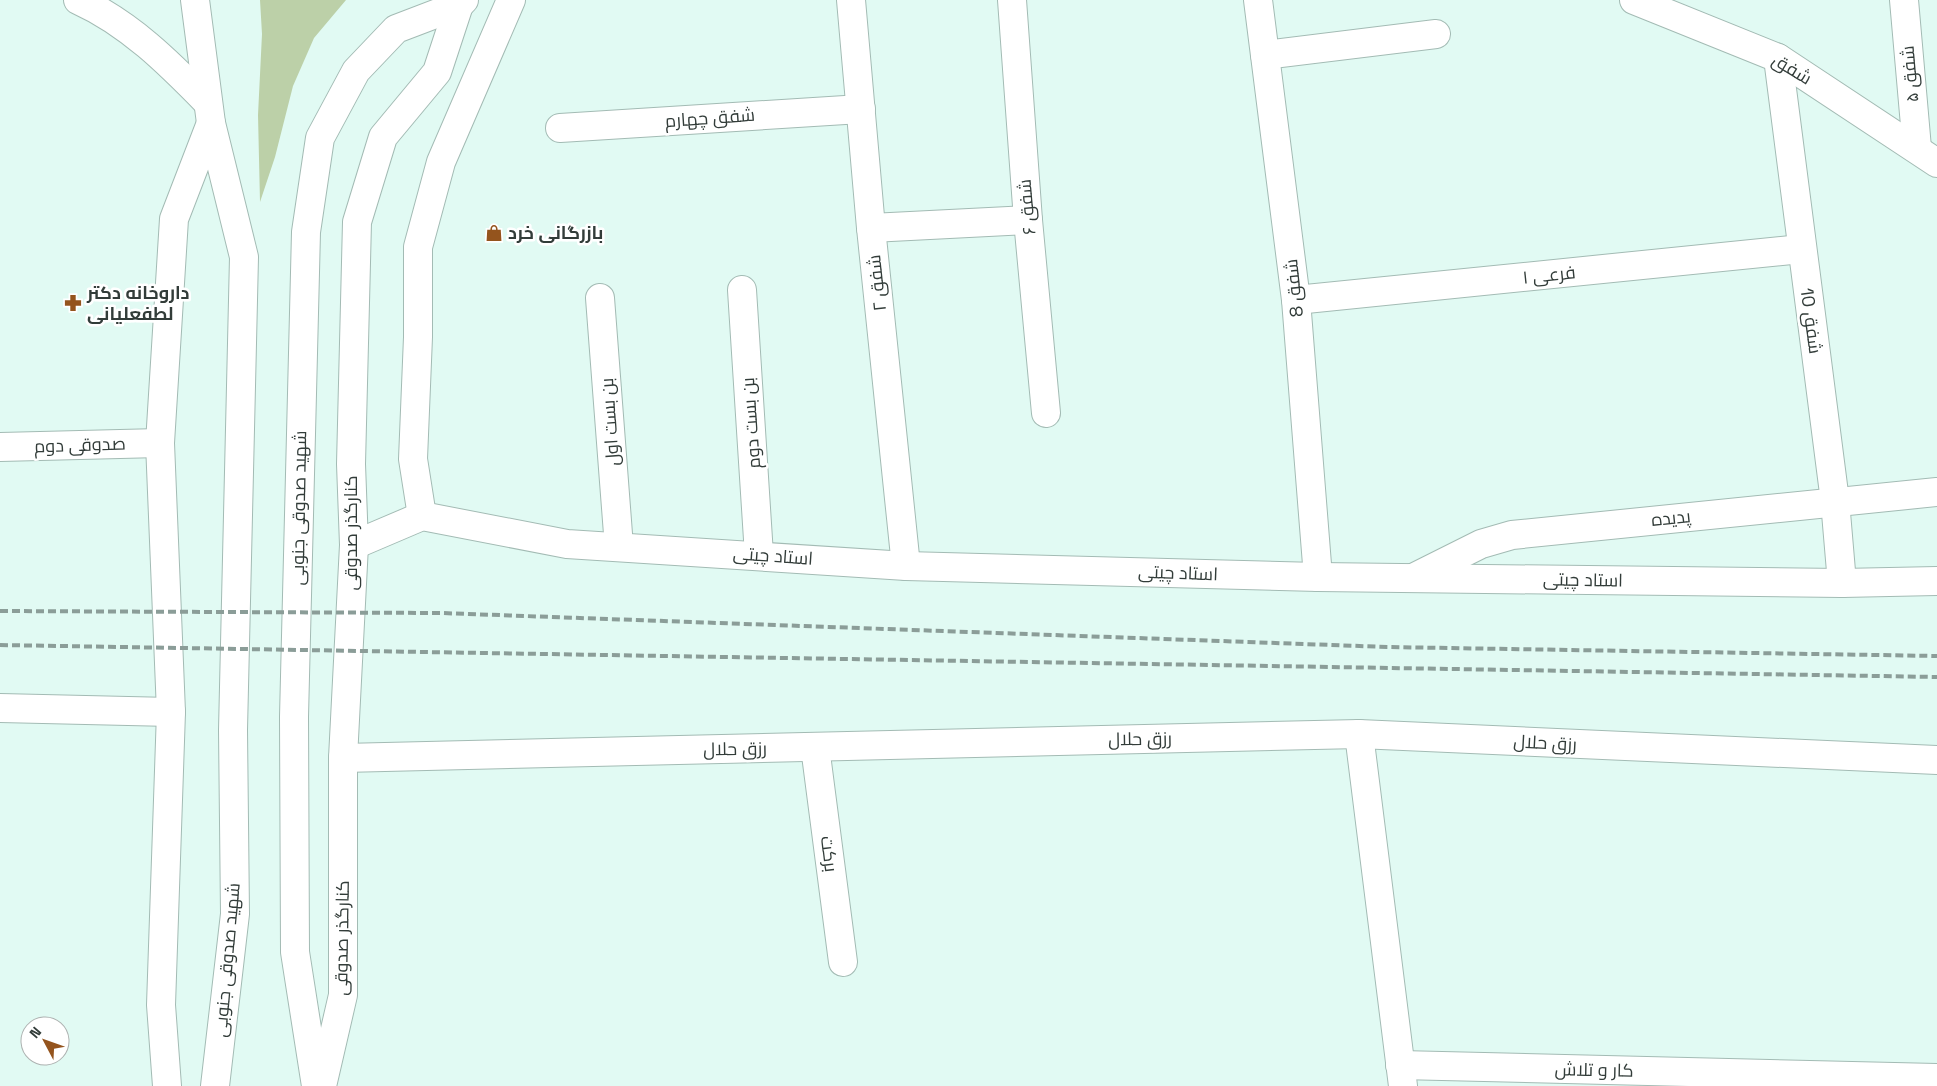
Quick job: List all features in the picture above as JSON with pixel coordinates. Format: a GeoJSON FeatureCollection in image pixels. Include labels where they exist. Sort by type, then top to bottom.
{"type":"FeatureCollection","features":[{"type":"Feature","properties":{"kind":"street"},"geometry":{"type":"LineString","coordinates":[[78,0],[103,12],[166,60],[209,113],[174,219],[160,443],[171,712],[161,1005],[167,1086]]}},
{"type":"Feature","properties":{"kind":"street","name":"شهید صدوقی جنوبی"},"geometry":{"type":"LineString","coordinates":[[195,0],[209,113],[244,257],[233,730],[235,914],[214,1086]]}},
{"type":"Feature","properties":{"kind":"street"},"geometry":{"type":"LineString","coordinates":[[354,545],[422,516],[412,459],[418,337],[418,248],[441,162],[511,0]]}},
{"type":"Feature","properties":{"kind":"street","name":"شفق ۲"},"geometry":{"type":"LineString","coordinates":[[851,0],[871,228],[906,566]]}},
{"type":"Feature","properties":{"kind":"street","name":"شفق ۶"},"geometry":{"type":"LineString","coordinates":[[1012,0],[1028,220],[1046,413]]}},
{"type":"Feature","properties":{"kind":"street","name":"شفق 8"},"geometry":{"type":"LineString","coordinates":[[1258,0],[1296,300],[1318,577]]}},
{"type":"Feature","properties":{"kind":"street","name":"شفق"},"geometry":{"type":"LineString","coordinates":[[1634,0],[1778,58],[1927,155]]}},
{"type":"Feature","properties":{"kind":"street","name":"شفق ۵"},"geometry":{"type":"LineString","coordinates":[[1904,0],[1927,155]]}},
{"type":"Feature","properties":{"kind":"street","name":"شهید صدوقی جنوبی"},"geometry":{"type":"LineString","coordinates":[[316,1086],[295,942],[294,717],[306,232],[320,138],[356,70],[396,29],[462,2]]}},
{"type":"Feature","properties":{"kind":"street","name":"کنارگذر صدوقی"},"geometry":{"type":"LineString","coordinates":[[322,1086],[343,994],[343,758],[354,545],[352,464],[357,222],[383,137],[437,72],[462,2]]}},
{"type":"Feature","properties":{"kind":"street"},"geometry":{"type":"LineString","coordinates":[[1265,55],[1436,34]]}},
{"type":"Feature","properties":{"kind":"street","name":"شفق 10"},"geometry":{"type":"LineString","coordinates":[[1778,58],[1801,249],[1835,501],[1842,583]]}},
{"type":"Feature","properties":{"kind":"street","name":"شفق چهارم"},"geometry":{"type":"LineString","coordinates":[[560,128],[860,109]]}},
{"type":"Feature","properties":{"kind":"street"},"geometry":{"type":"LineString","coordinates":[[871,228],[1028,220]]}},
{"type":"Feature","properties":{"kind":"street","name":"فرعی ۱"},"geometry":{"type":"LineString","coordinates":[[1296,300],[1801,249]]}},
{"type":"Feature","properties":{"kind":"street","name":"بن بست دوم"},"geometry":{"type":"LineString","coordinates":[[742,290],[759,555]]}},
{"type":"Feature","properties":{"kind":"street","name":"بن بست اول"},"geometry":{"type":"LineString","coordinates":[[600,298],[619,547]]}},
{"type":"Feature","properties":{"kind":"street","name":"صدوقی دوم"},"geometry":{"type":"LineString","coordinates":[[0,447],[160,443]]}},
{"type":"Feature","properties":{"kind":"street","name":"پدیده"},"geometry":{"type":"LineString","coordinates":[[1413,578],[1481,544],[1512,535],[1937,492]]}},
{"type":"Feature","properties":{"kind":"street","name":"استاد چیتی"},"geometry":{"type":"LineString","coordinates":[[422,516],[567,544],[906,566],[1318,577],[1842,583],[1937,581]]}},
{"type":"Feature","properties":{"kind":"street"},"geometry":{"type":"LineString","coordinates":[[0,708],[171,712]]}},
{"type":"Feature","properties":{"kind":"street"},"geometry":{"type":"LineString","coordinates":[[1359,734],[1402,1076]]}},
{"type":"Feature","properties":{"kind":"street","name":"رزق حلال"},"geometry":{"type":"LineString","coordinates":[[343,758],[1359,734],[1937,760]]}},
{"type":"Feature","properties":{"kind":"street","name":"برکت"},"geometry":{"type":"LineString","coordinates":[[815,747],[843,962]]}},
{"type":"Feature","properties":{"kind":"street","name":"کار و تلاش"},"geometry":{"type":"LineString","coordinates":[[1402,1076],[1937,1078]]}},
{"type":"Feature","properties":{"kind":"green space"},"geometry":{"type":"Polygon","coordinates":[[[260,0],[346,0],[314,38],[293,86],[275,157],[260,202],[258,115],[262,34],[260,0]]]}},
{"type":"Feature","properties":{"kind":"railway"},"geometry":{"type":"LineString","coordinates":[[0,611],[441,613],[1387,647],[1937,656]]}},
{"type":"Feature","properties":{"kind":"railway"},"geometry":{"type":"LineString","coordinates":[[0,645],[1937,677]]}},
{"type":"Feature","properties":{"kind":"place","name":"بازرگانی خرد"},"geometry":{"type":"Point","coordinates":[494,233]}},
{"type":"Feature","properties":{"kind":"place","name":"داروخانه دکتر لطفعلیانی"},"geometry":{"type":"Point","coordinates":[73,303]}}]}
